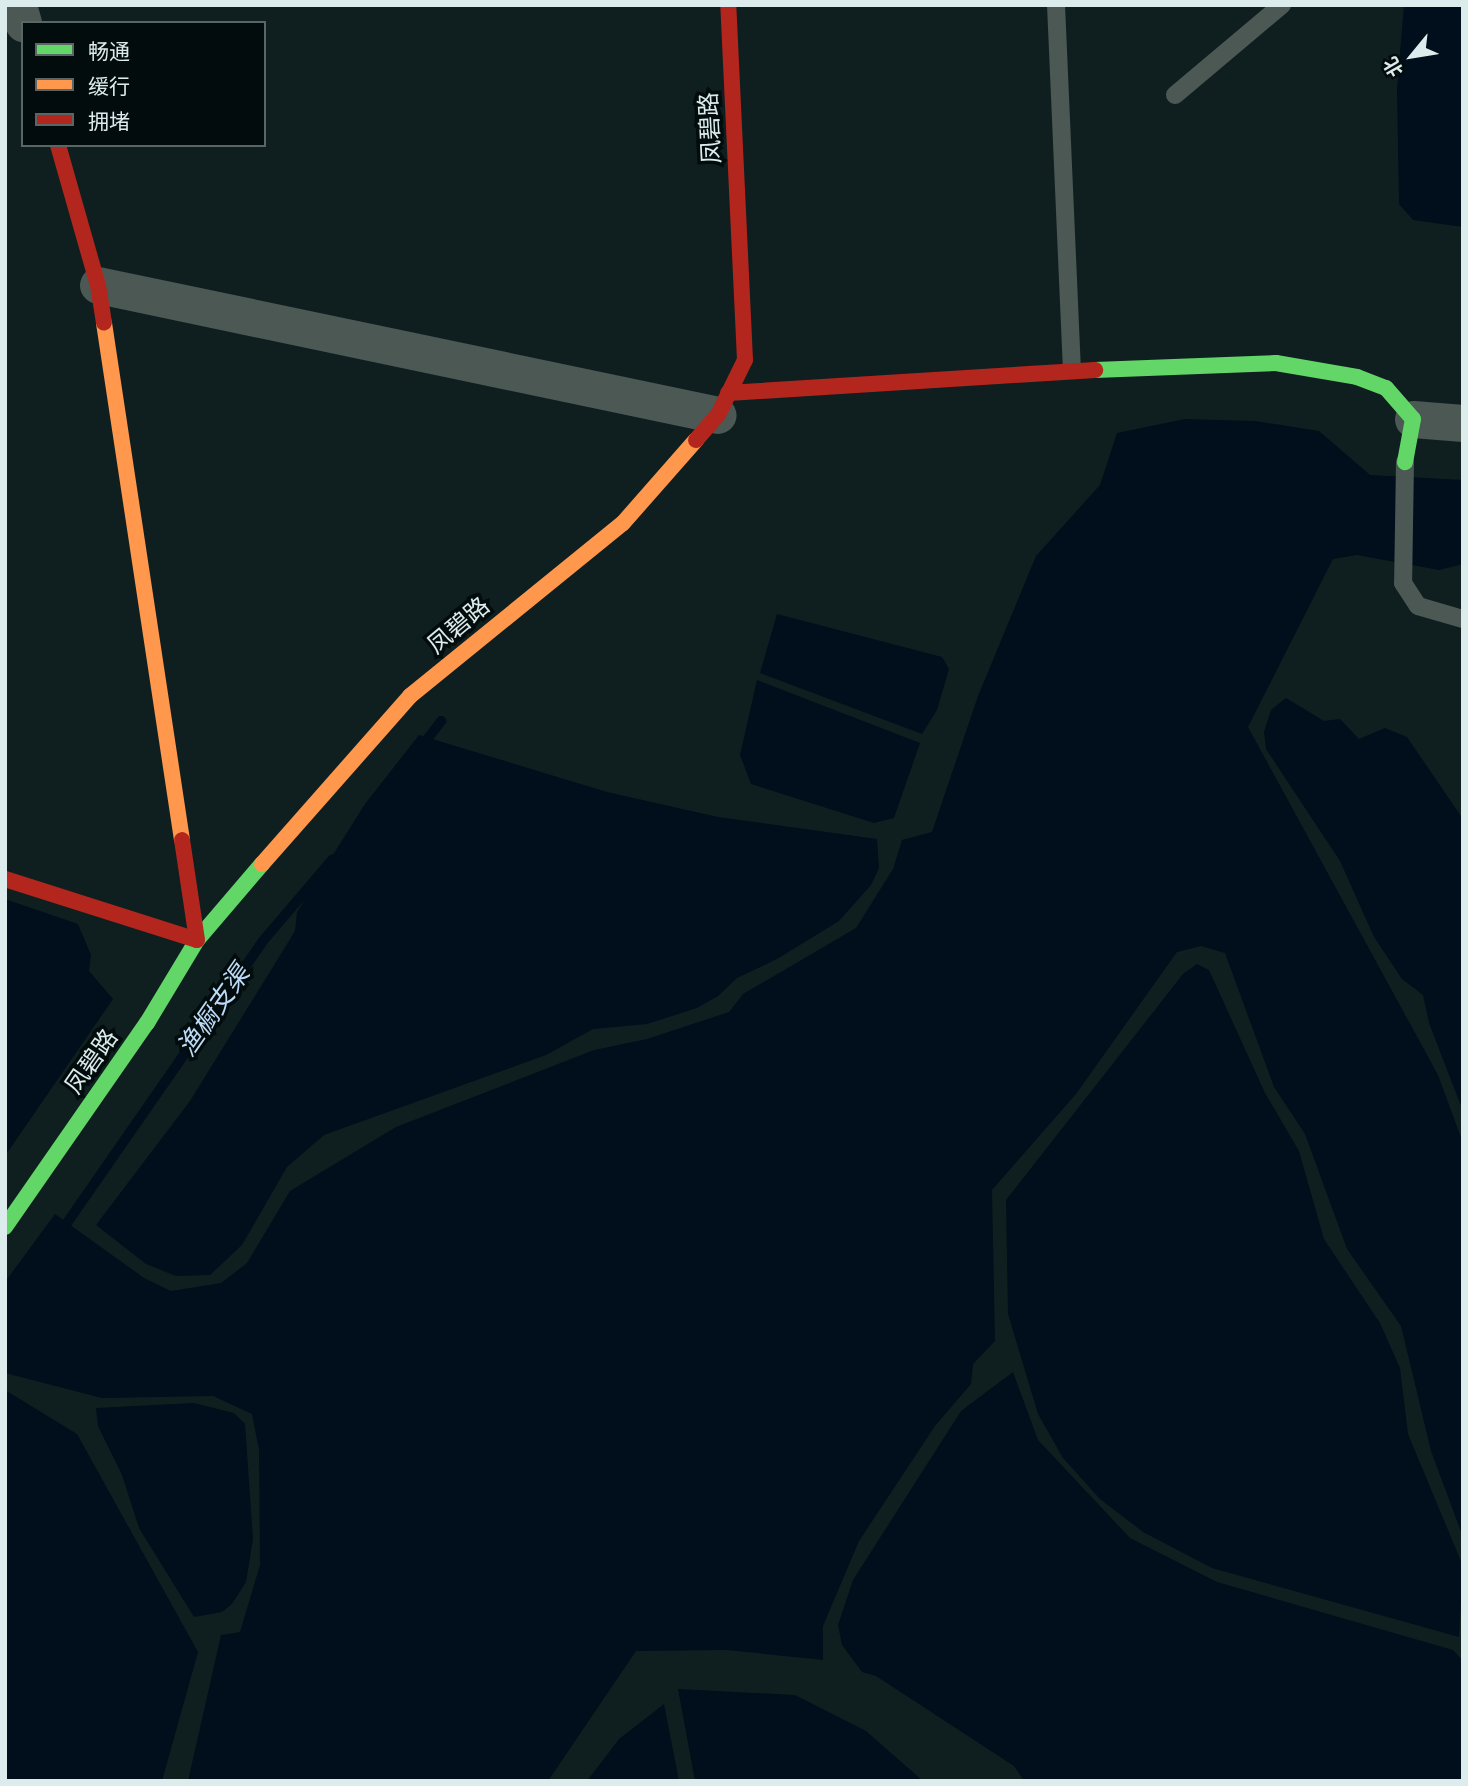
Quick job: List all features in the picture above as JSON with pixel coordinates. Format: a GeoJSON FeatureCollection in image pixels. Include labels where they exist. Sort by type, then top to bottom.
{"type":"FeatureCollection","features":[{"type":"Feature","properties":{"kind":"street","name":"凤碧路"},"geometry":{"type":"LineString","coordinates":[[5,1227],[147,1023],[197,940],[410,696],[624,523],[723,404],[745,360],[728,5]]}},
{"type":"Feature","properties":{"kind":"street"},"geometry":{"type":"LineString","coordinates":[[5,879],[197,940],[98,285],[59,147]]}},
{"type":"Feature","properties":{"kind":"street"},"geometry":{"type":"LineString","coordinates":[[98,285],[723,404],[1072,370],[1276,363],[1357,377],[1386,388],[1413,419],[1463,424]]}},
{"type":"Feature","properties":{"kind":"street"},"geometry":{"type":"LineString","coordinates":[[1405,462],[1413,419]]}},
{"type":"Feature","properties":{"kind":"lane"},"geometry":{"type":"LineString","coordinates":[[1056,5],[1072,370]]}},
{"type":"Feature","properties":{"kind":"lane"},"geometry":{"type":"LineString","coordinates":[[1175,95],[1282,5]]}},
{"type":"Feature","properties":{"kind":"lane"},"geometry":{"type":"LineString","coordinates":[[1405,462],[1403,583],[1418,606],[1463,619]]}},
{"type":"Feature","properties":{"kind":"water"},"geometry":{"type":"Polygon","coordinates":[[[1404,5],[1463,5],[1463,227],[1413,220],[1399,204],[1397,89],[1404,5]]]}},
{"type":"Feature","properties":{"kind":"water"},"geometry":{"type":"Polygon","coordinates":[[[1185,419],[1255,421],[1319,431],[1370,475],[1463,480],[1463,564],[1439,570],[1357,555],[1333,559],[1248,727],[1438,1075],[1463,1143],[1463,1537],[1431,1451],[1401,1326],[1347,1249],[1305,1134],[1274,1087],[1225,953],[1201,946],[1177,952],[1076,1094],[992,1190],[995,1341],[973,1364],[971,1384],[935,1426],[859,1541],[823,1626],[823,1660],[727,1650],[636,1651],[548,1781],[188,1781],[221,1635],[240,1632],[260,1565],[259,1450],[252,1414],[213,1396],[102,1398],[5,1373],[5,1282],[55,1214],[144,1278],[171,1291],[221,1283],[247,1263],[290,1191],[396,1127],[594,1050],[647,1039],[729,1012],[743,994],[856,928],[893,869],[902,840],[932,832],[978,696],[1036,556],[1100,485],[1117,433],[1185,419]]]}},
{"type":"Feature","properties":{"kind":"water"},"geometry":{"type":"Polygon","coordinates":[[[777,614],[942,657],[949,669],[937,710],[922,734],[760,673],[777,614]]]}},
{"type":"Feature","properties":{"kind":"water"},"geometry":{"type":"Polygon","coordinates":[[[757,680],[920,743],[894,818],[874,823],[751,784],[740,755],[757,680]]]}},
{"type":"Feature","properties":{"kind":"water"},"geometry":{"type":"Polygon","coordinates":[[[1286,698],[1324,721],[1340,719],[1359,739],[1385,728],[1407,737],[1463,819],[1463,1111],[1429,1023],[1423,995],[1402,979],[1374,937],[1340,861],[1266,749],[1264,732],[1271,710],[1286,698]]]}},
{"type":"Feature","properties":{"kind":"water"},"geometry":{"type":"Polygon","coordinates":[[[419,735],[607,792],[718,817],[877,839],[879,868],[871,885],[839,921],[777,959],[737,978],[718,996],[697,1008],[647,1024],[593,1029],[546,1055],[324,1135],[287,1167],[242,1245],[210,1275],[176,1276],[146,1264],[96,1225],[190,1101],[295,931],[297,912],[365,804],[419,735]]]}},
{"type":"Feature","properties":{"kind":"water"},"geometry":{"type":"Polygon","coordinates":[[[5,899],[78,924],[91,955],[89,971],[113,999],[5,1156],[5,899]]]}},
{"type":"Feature","properties":{"kind":"water"},"geometry":{"type":"Polygon","coordinates":[[[1197,964],[1209,970],[1265,1093],[1299,1151],[1324,1239],[1380,1323],[1400,1368],[1408,1434],[1463,1566],[1459,1637],[1212,1568],[1143,1532],[1100,1499],[1063,1458],[1038,1414],[1008,1314],[1006,1200],[1183,974],[1197,964]]]}},
{"type":"Feature","properties":{"kind":"water"},"geometry":{"type":"Polygon","coordinates":[[[1013,1372],[1038,1440],[1130,1538],[1217,1582],[1453,1650],[1463,1661],[1463,1781],[1024,1781],[1014,1766],[876,1676],[862,1672],[842,1645],[838,1625],[853,1580],[961,1411],[1013,1372]]]}},
{"type":"Feature","properties":{"kind":"water"},"geometry":{"type":"Polygon","coordinates":[[[5,1390],[77,1434],[198,1652],[162,1781],[5,1781],[5,1390]]]}},
{"type":"Feature","properties":{"kind":"water"},"geometry":{"type":"Polygon","coordinates":[[[194,1403],[234,1413],[245,1424],[253,1539],[246,1582],[232,1604],[222,1612],[194,1617],[139,1528],[122,1475],[98,1426],[96,1408],[194,1403]]]}},
{"type":"Feature","properties":{"kind":"water"},"geometry":{"type":"Polygon","coordinates":[[[678,1689],[795,1695],[866,1731],[923,1781],[695,1781],[678,1689]]]}},
{"type":"Feature","properties":{"kind":"water"},"geometry":{"type":"Polygon","coordinates":[[[664,1704],[679,1781],[587,1781],[619,1739],[664,1704]]]}},
{"type":"Feature","properties":{"kind":"waterway","name":"渔橱支渠"},"geometry":{"type":"LineString","coordinates":[[421,747],[441,721]]}},
{"type":"Feature","properties":{"kind":"waterway","name":"渔橱支渠"},"geometry":{"type":"LineString","coordinates":[[60,1233],[262,942],[333,859]]}},
{"type":"Feature","properties":{"kind":"traffic: fast"},"geometry":{"type":"LineString","coordinates":[[1095,370],[1276,363],[1357,377],[1386,388],[1413,419],[1405,462]]}},
{"type":"Feature","properties":{"kind":"traffic: fast"},"geometry":{"type":"LineString","coordinates":[[5,1227],[147,1023],[197,940],[262,864]]}},
{"type":"Feature","properties":{"kind":"traffic: slow"},"geometry":{"type":"LineString","coordinates":[[104,323],[182,840]]}},
{"type":"Feature","properties":{"kind":"traffic: slow"},"geometry":{"type":"LineString","coordinates":[[262,864],[410,696],[623,523],[696,440]]}},
{"type":"Feature","properties":{"kind":"traffic: jam"},"geometry":{"type":"LineString","coordinates":[[696,440],[718,415],[745,360],[728,5]]}},
{"type":"Feature","properties":{"kind":"traffic: jam"},"geometry":{"type":"LineString","coordinates":[[59,147],[98,285],[104,323]]}},
{"type":"Feature","properties":{"kind":"traffic: jam"},"geometry":{"type":"LineString","coordinates":[[728,393],[1095,370]]}},
{"type":"Feature","properties":{"kind":"traffic: jam"},"geometry":{"type":"LineString","coordinates":[[5,879],[197,940],[182,840]]}}]}
